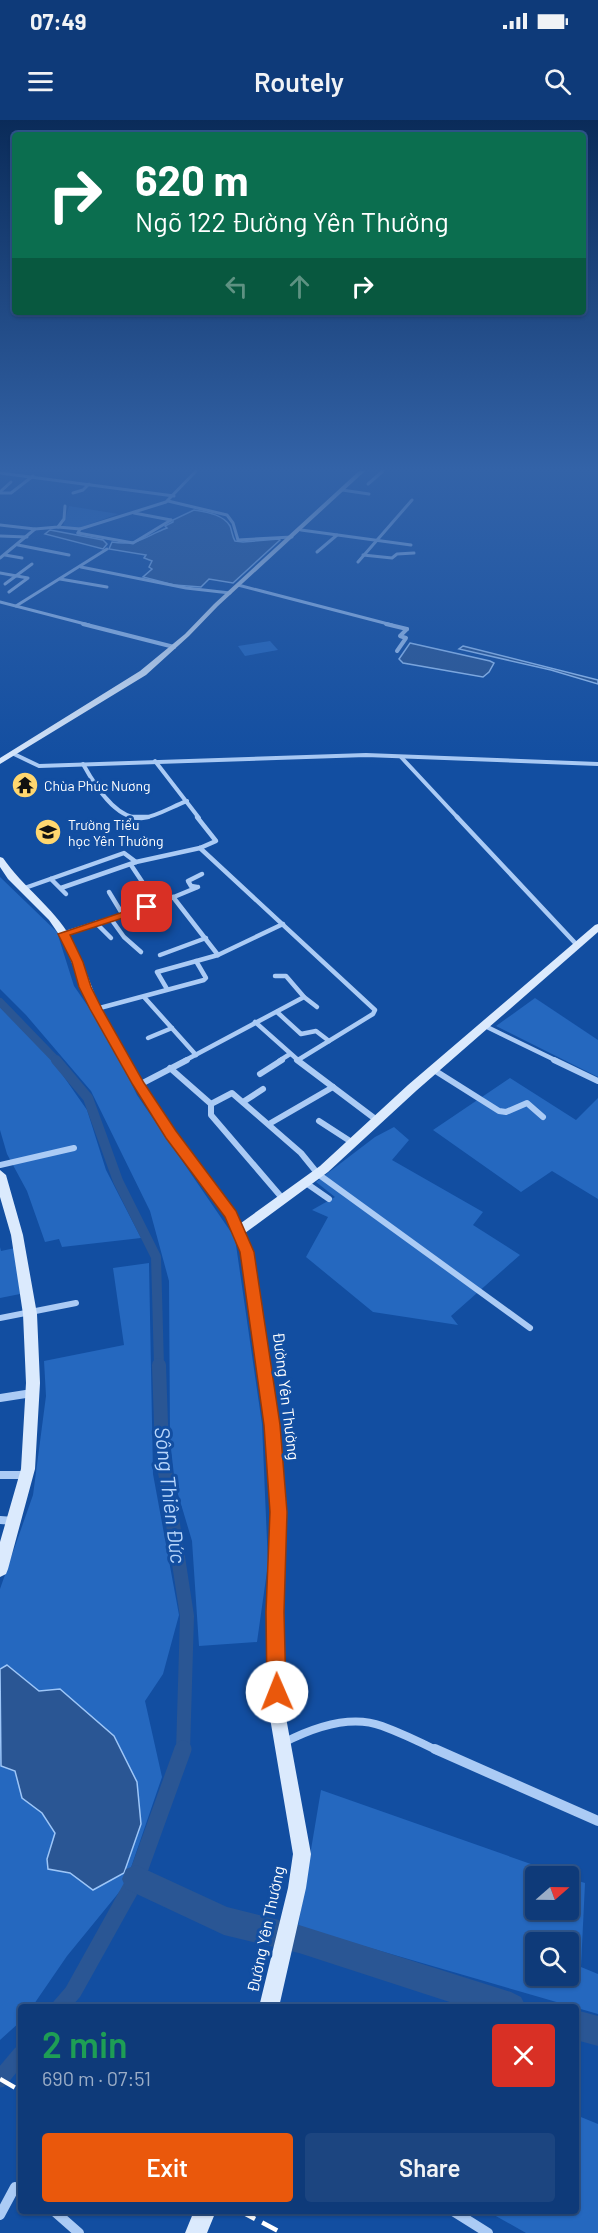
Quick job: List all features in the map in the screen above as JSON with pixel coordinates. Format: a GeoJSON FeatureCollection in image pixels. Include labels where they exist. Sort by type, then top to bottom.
{"type":"FeatureCollection","features":[{"type":"Feature","properties":{"kind":"main road"},"geometry":{"type":"LineString","coordinates":[[0,762],[143,673],[174,647],[255,570]]}},
{"type":"Feature","properties":{"kind":"main road","name":"Đường Yên Thường"},"geometry":{"type":"LineString","coordinates":[[0,860],[22,889],[52,918],[63,934],[78,962],[85,987],[96,1009],[139,1085],[171,1134],[231,1215],[240,1230],[247,1252],[272,1425],[279,1512],[275,1612],[277,1712],[302,1854],[289,1924],[270,2004]]}},
{"type":"Feature","properties":{"kind":"main road"},"geometry":{"type":"LineString","coordinates":[[240,1230],[318,1174],[438,1072],[484,1026],[598,927]]}},
{"type":"Feature","properties":{"kind":"main road"},"geometry":{"type":"LineString","coordinates":[[0,1176],[17,1234],[30,1314],[33,1393],[27,1475],[7,1520],[1,1564]]}},
{"type":"Feature","properties":{"kind":"main road"},"geometry":{"type":"LineString","coordinates":[[196,2233],[204,2214]]}},
{"type":"Feature","properties":{"kind":"street"},"geometry":{"type":"LineString","coordinates":[[5,584],[25,570]]}},
{"type":"Feature","properties":{"kind":"street"},"geometry":{"type":"LineString","coordinates":[[16,606],[76,570]]}},
{"type":"Feature","properties":{"kind":"street"},"geometry":{"type":"LineString","coordinates":[[94,570],[186,588],[230,593]]}},
{"type":"Feature","properties":{"kind":"street"},"geometry":{"type":"LineString","coordinates":[[0,573],[28,578],[9,592]]}},
{"type":"Feature","properties":{"kind":"street"},"geometry":{"type":"LineString","coordinates":[[60,579],[108,587]]}},
{"type":"Feature","properties":{"kind":"street"},"geometry":{"type":"LineString","coordinates":[[238,585],[408,629],[400,636],[406,638],[397,651]]}},
{"type":"Feature","properties":{"kind":"street"},"geometry":{"type":"LineString","coordinates":[[0,602],[174,647]]}},
{"type":"Feature","properties":{"kind":"street"},"geometry":{"type":"LineString","coordinates":[[14,754],[39,766],[366,755],[598,764]]}},
{"type":"Feature","properties":{"kind":"street"},"geometry":{"type":"LineString","coordinates":[[401,757],[577,945]]}},
{"type":"Feature","properties":{"kind":"street"},"geometry":{"type":"LineString","coordinates":[[61,888],[133,864],[200,848],[216,841],[155,761]]}},
{"type":"Feature","properties":{"kind":"street"},"geometry":{"type":"LineString","coordinates":[[83,764],[113,804],[130,818],[144,818],[187,801]]}},
{"type":"Feature","properties":{"kind":"street"},"geometry":{"type":"LineString","coordinates":[[200,848],[375,1010],[373,1014],[298,1060]]}},
{"type":"Feature","properties":{"kind":"street"},"geometry":{"type":"LineString","coordinates":[[22,889],[124,853],[157,904]]}},
{"type":"Feature","properties":{"kind":"street"},"geometry":{"type":"LineString","coordinates":[[63,934],[157,904],[198,887],[191,886],[188,881],[202,874]]}},
{"type":"Feature","properties":{"kind":"street"},"geometry":{"type":"LineString","coordinates":[[51,879],[66,894]]}},
{"type":"Feature","properties":{"kind":"street"},"geometry":{"type":"LineString","coordinates":[[109,892],[123,915]]}},
{"type":"Feature","properties":{"kind":"street"},"geometry":{"type":"LineString","coordinates":[[173,897],[218,955]]}},
{"type":"Feature","properties":{"kind":"street"},"geometry":{"type":"LineString","coordinates":[[111,919],[124,937],[141,952]]}},
{"type":"Feature","properties":{"kind":"street"},"geometry":{"type":"LineString","coordinates":[[96,923],[111,938]]}},
{"type":"Feature","properties":{"kind":"street"},"geometry":{"type":"LineString","coordinates":[[167,989],[157,972],[218,955],[283,924]]}},
{"type":"Feature","properties":{"kind":"street"},"geometry":{"type":"LineString","coordinates":[[160,956],[206,938]]}},
{"type":"Feature","properties":{"kind":"street"},"geometry":{"type":"LineString","coordinates":[[96,1009],[188,985],[206,978],[196,961]]}},
{"type":"Feature","properties":{"kind":"street"},"geometry":{"type":"LineString","coordinates":[[275,976],[286,976],[317,1008]]}},
{"type":"Feature","properties":{"kind":"street"},"geometry":{"type":"LineString","coordinates":[[144,997],[196,1055]]}},
{"type":"Feature","properties":{"kind":"street"},"geometry":{"type":"LineString","coordinates":[[139,1085],[304,997]]}},
{"type":"Feature","properties":{"kind":"street"},"geometry":{"type":"LineString","coordinates":[[277,1012],[301,1034],[316,1031],[329,1041]]}},
{"type":"Feature","properties":{"kind":"street"},"geometry":{"type":"LineString","coordinates":[[255,1022],[290,1054],[378,1121]]}},
{"type":"Feature","properties":{"kind":"street"},"geometry":{"type":"LineString","coordinates":[[484,1026],[598,1081]]}},
{"type":"Feature","properties":{"kind":"street"},"geometry":{"type":"LineString","coordinates":[[148,1038],[171,1028]]}},
{"type":"Feature","properties":{"kind":"street"},"geometry":{"type":"LineString","coordinates":[[260,1074],[290,1054]]}},
{"type":"Feature","properties":{"kind":"street"},"geometry":{"type":"LineString","coordinates":[[170,1068],[211,1104],[211,1115],[284,1199]]}},
{"type":"Feature","properties":{"kind":"street"},"geometry":{"type":"LineString","coordinates":[[438,1072],[499,1111],[506,1112],[527,1103],[543,1117]]}},
{"type":"Feature","properties":{"kind":"street"},"geometry":{"type":"LineString","coordinates":[[269,1124],[333,1087]]}},
{"type":"Feature","properties":{"kind":"street"},"geometry":{"type":"LineString","coordinates":[[243,1102],[263,1089]]}},
{"type":"Feature","properties":{"kind":"street"},"geometry":{"type":"LineString","coordinates":[[211,1104],[232,1093],[301,1153],[318,1174],[530,1328]]}},
{"type":"Feature","properties":{"kind":"street"},"geometry":{"type":"LineString","coordinates":[[320,1121],[353,1144]]}},
{"type":"Feature","properties":{"kind":"street"},"geometry":{"type":"LineString","coordinates":[[0,1165],[74,1148]]}},
{"type":"Feature","properties":{"kind":"street"},"geometry":{"type":"LineString","coordinates":[[306,1183],[329,1199]]}},
{"type":"Feature","properties":{"kind":"street"},"geometry":{"type":"LineString","coordinates":[[0,1318],[30,1314],[38,1309],[76,1303]]}},
{"type":"Feature","properties":{"kind":"street"},"geometry":{"type":"LineString","coordinates":[[0,1398],[33,1393]]}},
{"type":"Feature","properties":{"kind":"street"},"geometry":{"type":"LineString","coordinates":[[0,1475],[27,1475]]}},
{"type":"Feature","properties":{"kind":"street"},"geometry":{"type":"LineString","coordinates":[[283,1743],[311,1728],[352,1721],[380,1725],[598,1821]]}},
{"type":"Feature","properties":{"kind":"street"},"geometry":{"type":"LineString","coordinates":[[0,2215],[18,2188]]}},
{"type":"Feature","properties":{"kind":"street"},"geometry":{"type":"LineString","coordinates":[[57,2214],[79,2233]]}},
{"type":"Feature","properties":{"kind":"street"},"geometry":{"type":"LineString","coordinates":[[458,2214],[488,2233]]}},
{"type":"Feature","properties":{"kind":"shaded area"},"geometry":{"type":"Polygon","coordinates":[[[151,570],[248,570],[233,583],[209,579],[201,587],[174,585],[143,577],[151,570]]]}},
{"type":"Feature","properties":{"kind":"shaded area"},"geometry":{"type":"Polygon","coordinates":[[[270,641],[278,650],[245,656],[238,646],[270,641]]]}},
{"type":"Feature","properties":{"kind":"shaded area"},"geometry":{"type":"Polygon","coordinates":[[[410,643],[494,663],[483,677],[403,663],[399,659],[410,643]]]}},
{"type":"Feature","properties":{"kind":"shaded area"},"geometry":{"type":"Polygon","coordinates":[[[463,646],[598,680],[598,684],[551,670],[459,649],[463,646]]]}},
{"type":"Feature","properties":{"kind":"shaded area"},"geometry":{"type":"Polygon","coordinates":[[[0,877],[57,932],[74,986],[107,1034],[137,1095],[235,1238],[262,1424],[268,1564],[257,1642],[199,1646],[192,1541],[175,1484],[170,1440],[169,1281],[150,1211],[91,1091],[26,1015],[0,989],[0,877]]]}},
{"type":"Feature","properties":{"kind":"shaded area"},"geometry":{"type":"Polygon","coordinates":[[[535,998],[598,1040],[598,1077],[496,1026],[535,998]]]}},
{"type":"Feature","properties":{"kind":"shaded area"},"geometry":{"type":"Polygon","coordinates":[[[0,1007],[50,1057],[87,1110],[106,1170],[141,1238],[62,1247],[59,1239],[45,1242],[27,1191],[7,1154],[0,1130],[0,1007]]]}},
{"type":"Feature","properties":{"kind":"shaded area"},"geometry":{"type":"Polygon","coordinates":[[[510,1078],[576,1120],[598,1098],[598,1199],[552,1171],[521,1192],[433,1130],[510,1078]]]}},
{"type":"Feature","properties":{"kind":"shaded area"},"geometry":{"type":"Polygon","coordinates":[[[394,1127],[409,1140],[392,1160],[483,1212],[473,1225],[520,1255],[451,1316],[458,1325],[373,1312],[306,1257],[328,1217],[312,1210],[335,1197],[316,1182],[375,1137],[394,1127]]]}},
{"type":"Feature","properties":{"kind":"shaded area"},"geometry":{"type":"Polygon","coordinates":[[[0,1247],[1,1251],[15,1248],[20,1294],[0,1298],[0,1247]]]}},
{"type":"Feature","properties":{"kind":"shaded area"},"geometry":{"type":"Polygon","coordinates":[[[149,1263],[153,1474],[179,1615],[163,1674],[145,1701],[162,1777],[125,1885],[67,1956],[34,2004],[18,2004],[18,2024],[0,2040],[0,1589],[33,1495],[46,1396],[44,1361],[124,1345],[113,1268],[149,1263]]]}},
{"type":"Feature","properties":{"kind":"shaded area"},"geometry":{"type":"Polygon","coordinates":[[[7,1665],[39,1691],[60,1689],[114,1736],[137,1782],[141,1824],[124,1873],[93,1890],[70,1873],[48,1869],[47,1859],[55,1833],[42,1813],[22,1798],[15,1771],[1,1766],[0,1669],[7,1665]]]}},
{"type":"Feature","properties":{"kind":"shaded area"},"geometry":{"type":"Polygon","coordinates":[[[321,1790],[537,1866],[525,1866],[525,1920],[579,1920],[579,1881],[585,1883],[581,1967],[598,1974],[598,2014],[579,2008],[579,2004],[564,2004],[298,1927],[321,1790]]]}},
{"type":"Feature","properties":{"kind":"shaded area"},"geometry":{"type":"Polygon","coordinates":[[[579,2116],[598,2124],[598,2233],[526,2233],[492,2214],[579,2214],[579,2116]]]}},
{"type":"Feature","properties":{"kind":"waterway","name":"Sông Thiên Đức"},"geometry":{"type":"LineString","coordinates":[[0,1002],[57,1061]]}},
{"type":"Feature","properties":{"kind":"waterway","name":"Sông Thiên Đức"},"geometry":{"type":"LineString","coordinates":[[56,1060],[88,1098],[118,1181],[156,1257],[159,1366]]}},
{"type":"Feature","properties":{"kind":"waterway","name":"Sông Thiên Đức"},"geometry":{"type":"LineString","coordinates":[[159,1365],[162,1452],[187,1616],[183,1751]]}},
{"type":"Feature","properties":{"kind":"waterway","name":"Sông Thiên Đức"},"geometry":{"type":"LineString","coordinates":[[63,2004],[73,1992],[136,1879],[183,1749]]}},
{"type":"Feature","properties":{"kind":"waterway"},"geometry":{"type":"LineString","coordinates":[[136,1879],[224,1921],[299,1939],[502,2004]]}},
{"type":"Feature","properties":{"kind":"waterway"},"geometry":{"type":"LineString","coordinates":[[579,2026],[598,2031]]}},
{"type":"Feature","properties":{"kind":"waterway","name":"Sông Thiên Đức"},"geometry":{"type":"LineString","coordinates":[[0,2079],[18,2058]]}},
{"type":"Feature","properties":{"kind":"railway"},"geometry":{"type":"LineString","coordinates":[[0,2079],[18,2089]]}},
{"type":"Feature","properties":{"kind":"railway"},"geometry":{"type":"LineString","coordinates":[[246,2214],[282,2233]]}},
{"type":"Feature","properties":{"kind":"place","name":"Chùa Phúc Nương"},"geometry":{"type":"Point","coordinates":[25,785]}},
{"type":"Feature","properties":{"kind":"place","name":"Trường Tiểu học Yên Thường"},"geometry":{"type":"Point","coordinates":[48,832]}},
{"type":"Feature","properties":{"kind":"route"},"geometry":{"type":"LineString","coordinates":[[147,907],[63,934],[78,962],[85,987],[96,1009],[139,1085],[171,1134],[231,1215],[240,1230],[247,1252],[272,1425],[279,1512],[275,1612],[277,1692]]}}]}
